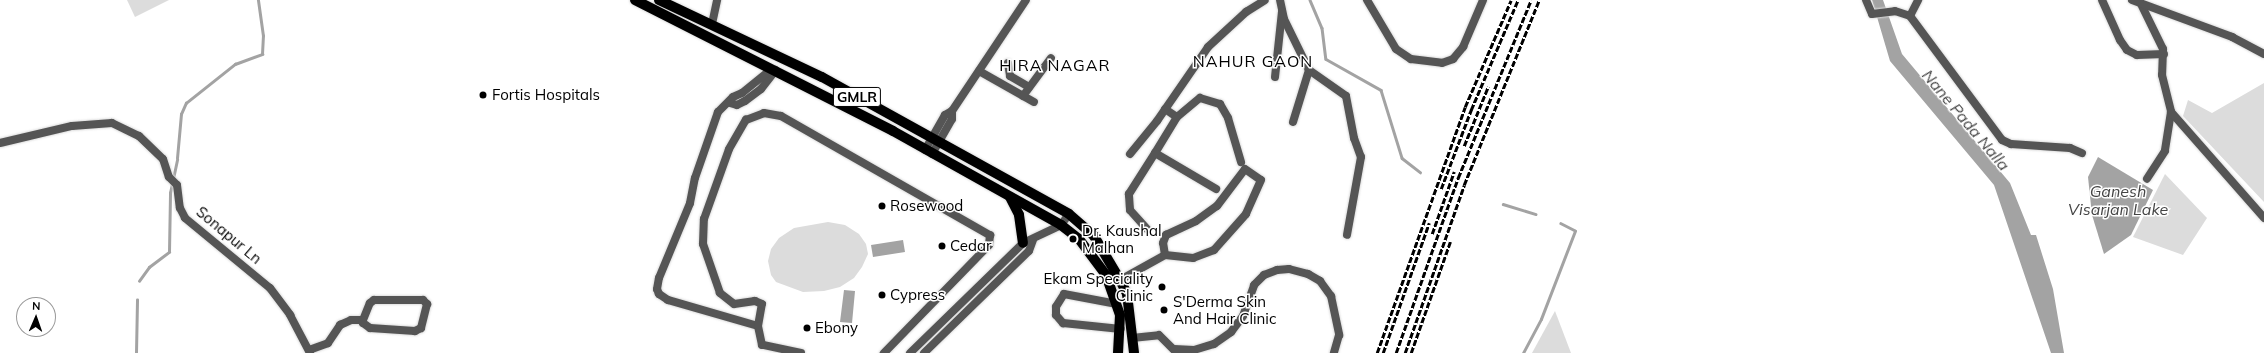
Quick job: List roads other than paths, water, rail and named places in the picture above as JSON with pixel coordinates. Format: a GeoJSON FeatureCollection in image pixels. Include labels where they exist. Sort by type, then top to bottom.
{"type":"FeatureCollection","features":[{"type":"Feature","properties":{"kind":"main road","name":"GMLR"},"geometry":{"type":"LineString","coordinates":[[659,0],[822,77],[1070,214],[1094,236],[1127,294],[1134,353]]}},
{"type":"Feature","properties":{"kind":"main road","name":"GMLR"},"geometry":{"type":"LineString","coordinates":[[639,1],[774,70],[1061,225],[1079,239],[1106,275],[1117,304],[1121,329],[1118,353]]}},
{"type":"Feature","properties":{"kind":"main road"},"geometry":{"type":"LineString","coordinates":[[1010,197],[1019,215],[1028,241]]}},
{"type":"Feature","properties":{"kind":"street"},"geometry":{"type":"LineString","coordinates":[[712,24],[717,0]]}},
{"type":"Feature","properties":{"kind":"street"},"geometry":{"type":"LineString","coordinates":[[928,152],[936,140],[945,115],[952,111],[1026,0]]}},
{"type":"Feature","properties":{"kind":"street"},"geometry":{"type":"LineString","coordinates":[[1130,154],[1165,109],[1208,47],[1246,12],[1266,0]]}},
{"type":"Feature","properties":{"kind":"street"},"geometry":{"type":"LineString","coordinates":[[1367,0],[1396,49],[1411,59],[1442,63],[1453,59],[1463,47],[1483,0]]}},
{"type":"Feature","properties":{"kind":"street"},"geometry":{"type":"LineString","coordinates":[[1866,0],[1872,14],[1895,11],[1910,16],[2002,140],[2010,144],[2070,148],[2082,153]]}},
{"type":"Feature","properties":{"kind":"street"},"geometry":{"type":"LineString","coordinates":[[1910,16],[1918,0]]}},
{"type":"Feature","properties":{"kind":"street"},"geometry":{"type":"LineString","coordinates":[[2102,0],[2120,40],[2127,50],[2137,55],[2164,54]]}},
{"type":"Feature","properties":{"kind":"street"},"geometry":{"type":"LineString","coordinates":[[2131,0],[2162,9],[2232,37],[2264,54]]}},
{"type":"Feature","properties":{"kind":"street"},"geometry":{"type":"LineString","coordinates":[[1281,4],[1309,70],[1346,96],[1354,138],[1361,157],[1348,235]]}},
{"type":"Feature","properties":{"kind":"street"},"geometry":{"type":"LineString","coordinates":[[1275,77],[1281,4]]}},
{"type":"Feature","properties":{"kind":"street"},"geometry":{"type":"LineString","coordinates":[[2141,4],[2164,54],[2162,75],[2171,112],[2166,151],[2147,179]]}},
{"type":"Feature","properties":{"kind":"street"},"geometry":{"type":"LineString","coordinates":[[1023,96],[1051,58]]}},
{"type":"Feature","properties":{"kind":"street"},"geometry":{"type":"LineString","coordinates":[[1004,85],[1010,76],[1008,64]]}},
{"type":"Feature","properties":{"kind":"street"},"geometry":{"type":"LineString","coordinates":[[758,326],[668,300],[659,294],[657,289],[659,278],[690,203],[695,178],[718,112],[730,103],[733,98],[774,70]]}},
{"type":"Feature","properties":{"kind":"street"},"geometry":{"type":"LineString","coordinates":[[1293,122],[1309,70]]}},
{"type":"Feature","properties":{"kind":"street"},"geometry":{"type":"LineString","coordinates":[[978,71],[1034,102]]}},
{"type":"Feature","properties":{"kind":"street"},"geometry":{"type":"LineString","coordinates":[[1010,76],[1029,88]]}},
{"type":"Feature","properties":{"kind":"street"},"geometry":{"type":"LineString","coordinates":[[1147,229],[1130,210],[1129,194],[1177,117],[1200,98],[1220,104],[1228,118],[1241,162]]}},
{"type":"Feature","properties":{"kind":"street"},"geometry":{"type":"LineString","coordinates":[[1165,109],[1177,117]]}},
{"type":"Feature","properties":{"kind":"street"},"geometry":{"type":"LineString","coordinates":[[2171,112],[2264,218]]}},
{"type":"Feature","properties":{"kind":"street"},"geometry":{"type":"LineString","coordinates":[[801,353],[765,347],[760,341],[758,326],[762,304],[755,301],[734,304],[720,293],[706,255],[702,232],[722,163],[741,125],[756,115],[773,113],[990,235],[989,245],[884,353]]}},
{"type":"Feature","properties":{"kind":"street","name":"Sonapur Ln"},"geometry":{"type":"LineString","coordinates":[[0,143],[72,126],[112,123],[134,133],[160,155],[169,177],[177,185],[180,208],[185,218],[270,288],[290,315],[310,352]]}},
{"type":"Feature","properties":{"kind":"street"},"geometry":{"type":"LineString","coordinates":[[1154,153],[1216,189]]}},
{"type":"Feature","properties":{"kind":"street"},"geometry":{"type":"LineString","coordinates":[[1120,280],[1165,255],[1193,258],[1214,250],[1246,214],[1261,180],[1245,170],[1217,206],[1196,221],[1166,235],[1163,243],[1165,255]]}},
{"type":"Feature","properties":{"kind":"street"},"geometry":{"type":"LineString","coordinates":[[910,353],[1028,241],[1061,225],[1070,214]]}},
{"type":"Feature","properties":{"kind":"street"},"geometry":{"type":"LineString","coordinates":[[924,353],[1029,251],[1028,241]]}},
{"type":"Feature","properties":{"kind":"street"},"geometry":{"type":"LineString","coordinates":[[998,268],[1005,275]]}},
{"type":"Feature","properties":{"kind":"street"},"geometry":{"type":"LineString","coordinates":[[1132,338],[1159,335],[1175,351],[1194,350],[1214,344],[1231,332],[1243,316],[1254,284],[1264,275],[1277,270],[1289,269],[1308,274],[1320,281],[1331,296],[1338,335],[1334,353]]}},
{"type":"Feature","properties":{"kind":"street"},"geometry":{"type":"LineString","coordinates":[[976,291],[982,297]]}},
{"type":"Feature","properties":{"kind":"street"},"geometry":{"type":"LineString","coordinates":[[1117,304],[1064,294],[1056,307],[1056,315],[1063,322],[1121,329]]}},
{"type":"Feature","properties":{"kind":"street"},"geometry":{"type":"LineString","coordinates":[[378,299],[423,300],[427,304],[421,328],[415,331],[370,328],[363,324],[363,320],[370,303],[378,299]]}},
{"type":"Feature","properties":{"kind":"street"},"geometry":{"type":"LineString","coordinates":[[962,304],[968,311]]}},
{"type":"Feature","properties":{"kind":"street"},"geometry":{"type":"LineString","coordinates":[[310,352],[328,343],[340,325],[351,320],[363,320]]}},
{"type":"Feature","properties":{"kind":"street"},"geometry":{"type":"LineString","coordinates":[[933,332],[940,338]]}},
{"type":"Feature","properties":{"kind":"water"},"geometry":{"type":"Polygon","coordinates":[[[1872,0],[1883,0],[1902,54],[2010,183],[2031,235],[2036,235],[2053,289],[2064,353],[2051,353],[1994,185],[1890,61],[1872,0]]]}},
{"type":"Feature","properties":{"kind":"water","name":"Ganesh Visarjan Lake"},"geometry":{"type":"Polygon","coordinates":[[[2098,157],[2153,190],[2131,235],[2104,254],[2092,215],[2088,177],[2098,157]]]}},
{"type":"Feature","properties":{"kind":"water"},"geometry":{"type":"Polygon","coordinates":[[[903,240],[905,252],[873,257],[871,245],[903,240]]]}},
{"type":"Feature","properties":{"kind":"water"},"geometry":{"type":"Polygon","coordinates":[[[844,290],[855,291],[852,323],[840,322],[844,290]]]}},
{"type":"Feature","properties":{"kind":"waterway"},"geometry":{"type":"LineString","coordinates":[[177,158],[181,114],[186,103],[235,64],[262,54],[263,36],[258,0]]}},
{"type":"Feature","properties":{"kind":"waterway"},"geometry":{"type":"LineString","coordinates":[[1310,0],[1322,28],[1326,59],[1381,90],[1402,158],[1420,172]]}},
{"type":"Feature","properties":{"kind":"waterway"},"geometry":{"type":"LineString","coordinates":[[139,281],[149,267],[169,252],[170,193],[177,160]]}},
{"type":"Feature","properties":{"kind":"waterway"},"geometry":{"type":"LineString","coordinates":[[1503,204],[1535,214]]}},
{"type":"Feature","properties":{"kind":"waterway"},"geometry":{"type":"LineString","coordinates":[[1523,353],[1541,319],[1575,231],[1561,224]]}},
{"type":"Feature","properties":{"kind":"waterway"},"geometry":{"type":"LineString","coordinates":[[136,353],[137,300]]}},
{"type":"Feature","properties":{"kind":"railway"},"geometry":{"type":"LineString","coordinates":[[1377,353],[1465,107],[1511,0]]}},
{"type":"Feature","properties":{"kind":"railway"},"geometry":{"type":"LineString","coordinates":[[1441,189],[1471,110],[1518,0]]}},
{"type":"Feature","properties":{"kind":"railway"},"geometry":{"type":"LineString","coordinates":[[1396,353],[1458,178],[1531,0]]}},
{"type":"Feature","properties":{"kind":"railway"},"geometry":{"type":"LineString","coordinates":[[1405,353],[1464,185],[1539,0]]}},
{"type":"Feature","properties":{"kind":"railway"},"geometry":{"type":"LineString","coordinates":[[1464,146],[1488,87]]}},
{"type":"Feature","properties":{"kind":"railway"},"geometry":{"type":"LineString","coordinates":[[1432,234],[1454,172]]}},
{"type":"Feature","properties":{"kind":"railway"},"geometry":{"type":"LineString","coordinates":[[1383,353],[1429,223]]}},
{"type":"Feature","properties":{"kind":"railway"},"geometry":{"type":"LineString","coordinates":[[1411,353],[1450,242]]}},
{"type":"Feature","properties":{"kind":"place","name":"Fortis Hospitals"},"geometry":{"type":"Point","coordinates":[483,95]}},
{"type":"Feature","properties":{"kind":"place","name":"Rosewood"},"geometry":{"type":"Point","coordinates":[882,206]}},
{"type":"Feature","properties":{"kind":"place","name":"Dr. Kaushal Malhan"},"geometry":{"type":"Point","coordinates":[1073,239]}},
{"type":"Feature","properties":{"kind":"place","name":"Cedar"},"geometry":{"type":"Point","coordinates":[942,246]}},
{"type":"Feature","properties":{"kind":"place","name":"Ekam Speciality Clinic"},"geometry":{"type":"Point","coordinates":[1162,287]}},
{"type":"Feature","properties":{"kind":"place","name":"Cypress"},"geometry":{"type":"Point","coordinates":[882,295]}},
{"type":"Feature","properties":{"kind":"place","name":"S'Derma Skin And Hair Clinic"},"geometry":{"type":"Point","coordinates":[1164,310]}},
{"type":"Feature","properties":{"kind":"place","name":"Ebony"},"geometry":{"type":"Point","coordinates":[807,328]}},
{"type":"Feature","properties":{"kind":"district","name":"NAHUR GAON"},"geometry":{"type":"Point","coordinates":[1253,61]}},
{"type":"Feature","properties":{"kind":"district","name":"HIRA NAGAR"},"geometry":{"type":"Point","coordinates":[1055,65]}},
{"type":"Feature","properties":{"kind":"water label","name":"Nane Pada Nalla"},"geometry":{"type":"Point","coordinates":[1966,120]}}]}
